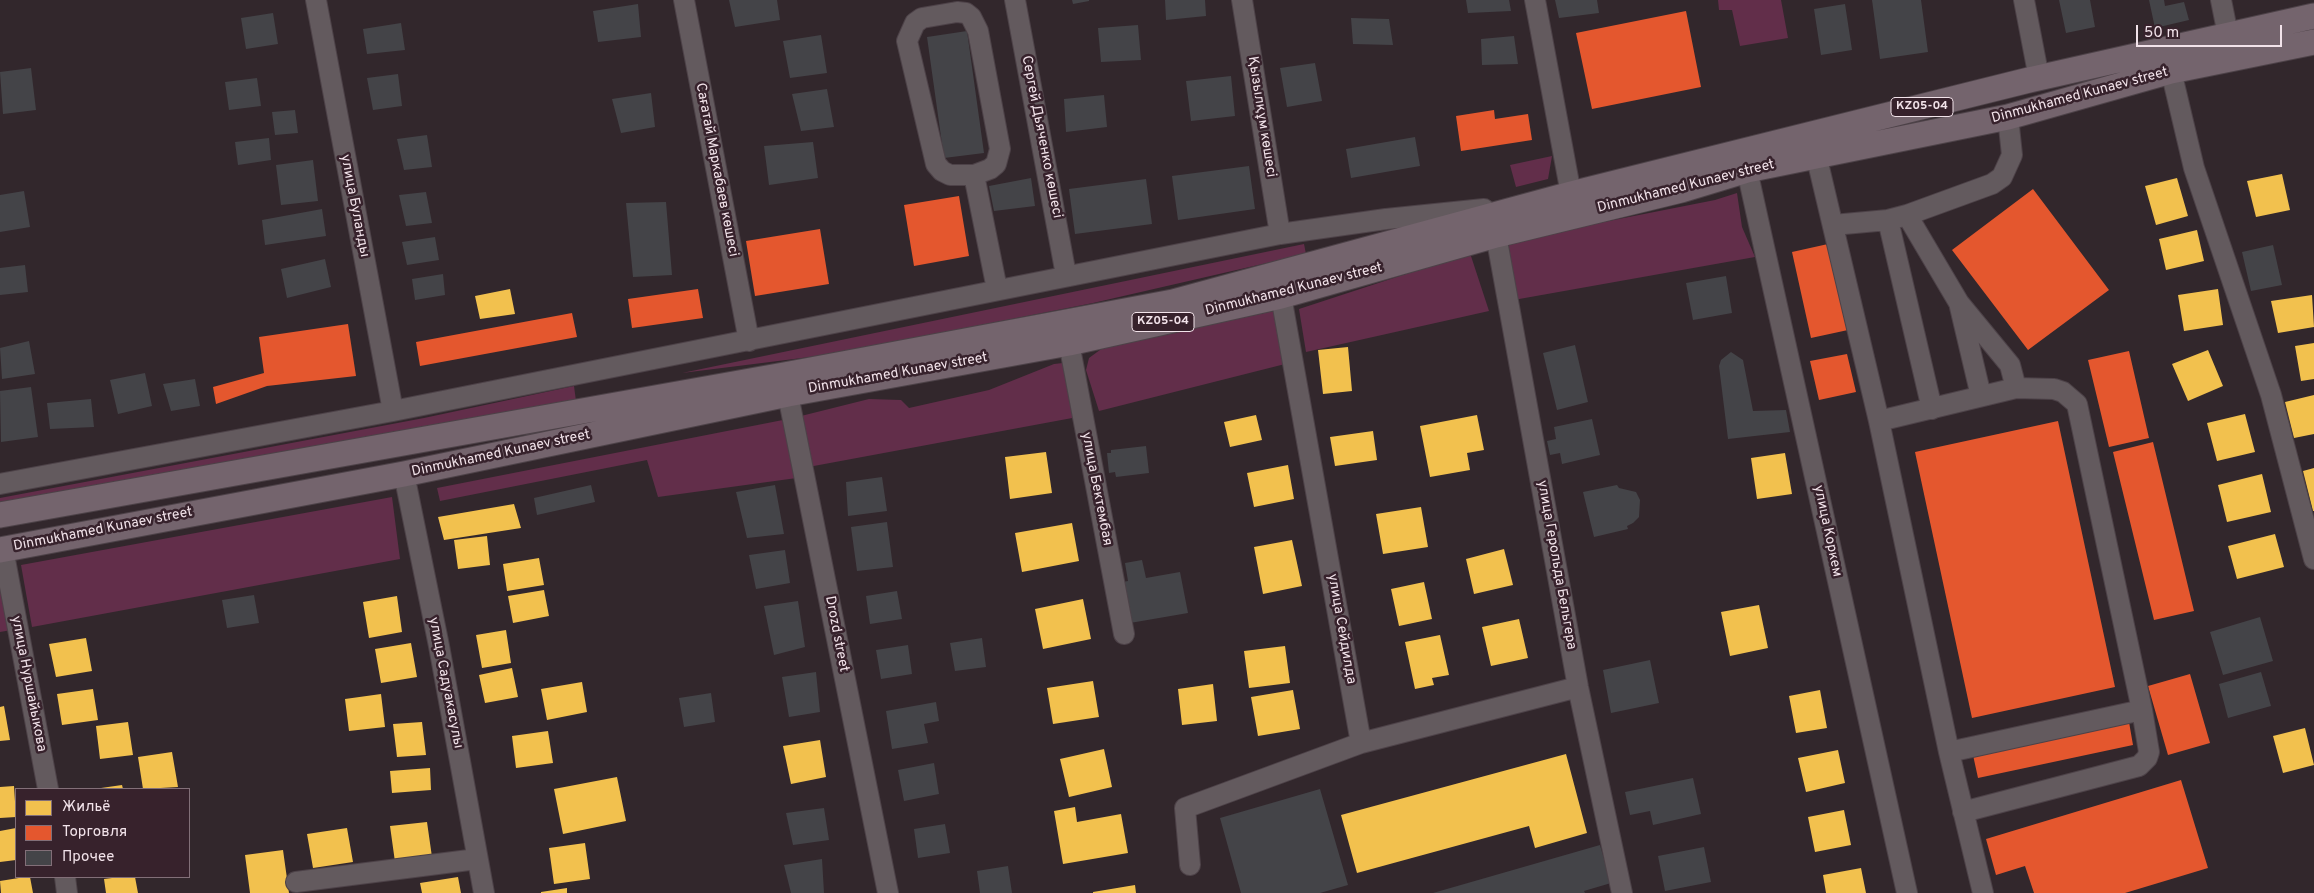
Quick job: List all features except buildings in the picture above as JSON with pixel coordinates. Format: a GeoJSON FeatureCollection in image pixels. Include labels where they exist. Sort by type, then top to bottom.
{"type":"FeatureCollection","features":[{"type":"Feature","properties":{"kind":"main road","name":"Dinmukhamed Kunaev street"},"geometry":{"type":"LineString","coordinates":[[0,515],[786,385],[1068,343],[1281,296],[1496,235],[1681,190],[1747,170],[1814,145],[2039,78],[2314,16]]}},
{"type":"Feature","properties":{"kind":"main road","name":"Dinmukhamed Kunaev street"},"geometry":{"type":"LineString","coordinates":[[1,550],[404,474],[786,385],[1173,302],[1531,204],[1569,183],[2008,117],[2171,71],[2314,42]]}},
{"type":"Feature","properties":{"kind":"street","name":"улица Буланды"},"geometry":{"type":"LineString","coordinates":[[316,0],[393,412]]}},
{"type":"Feature","properties":{"kind":"street","name":"Сағатай Маркабаев көшесі"},"geometry":{"type":"LineString","coordinates":[[684,0],[749,341]]}},
{"type":"Feature","properties":{"kind":"street","name":"Сергей Дьяченко көшесі"},"geometry":{"type":"LineString","coordinates":[[1015,0],[1066,275]]}},
{"type":"Feature","properties":{"kind":"street","name":"Қызылқұм көшесі"},"geometry":{"type":"LineString","coordinates":[[1242,0],[1280,234]]}},
{"type":"Feature","properties":{"kind":"street"},"geometry":{"type":"LineString","coordinates":[[1535,0],[1569,183]]}},
{"type":"Feature","properties":{"kind":"street"},"geometry":{"type":"LineString","coordinates":[[2024,0],[2039,78]]}},
{"type":"Feature","properties":{"kind":"street"},"geometry":{"type":"LineString","coordinates":[[2221,0],[2228,35]]}},
{"type":"Feature","properties":{"kind":"street"},"geometry":{"type":"LineString","coordinates":[[957,12],[966,13],[976,23],[1000,149],[996,164],[990,169],[974,175],[950,175],[942,171],[936,164],[907,41],[915,23],[922,18],[957,12]]}},
{"type":"Feature","properties":{"kind":"street"},"geometry":{"type":"LineString","coordinates":[[2171,71],[2194,168],[2271,395],[2314,560]]}},
{"type":"Feature","properties":{"kind":"street"},"geometry":{"type":"LineString","coordinates":[[1833,226],[1897,218],[1992,184],[2002,177],[2012,155],[2008,117]]}},
{"type":"Feature","properties":{"kind":"street"},"geometry":{"type":"LineString","coordinates":[[1814,145],[1880,421],[1949,752],[1982,893]]}},
{"type":"Feature","properties":{"kind":"street","name":"улица Коркем"},"geometry":{"type":"LineString","coordinates":[[1747,170],[1907,893]]}},
{"type":"Feature","properties":{"kind":"street"},"geometry":{"type":"LineString","coordinates":[[974,175],[997,289]]}},
{"type":"Feature","properties":{"kind":"street"},"geometry":{"type":"LineString","coordinates":[[0,484],[393,412],[1066,275],[1280,234],[1386,219],[1531,204]]}},
{"type":"Feature","properties":{"kind":"street"},"geometry":{"type":"LineString","coordinates":[[1897,218],[1958,303],[2010,365],[2016,388]]}},
{"type":"Feature","properties":{"kind":"street"},"geometry":{"type":"LineString","coordinates":[[1897,218],[1932,409]]}},
{"type":"Feature","properties":{"kind":"street","name":"улица Герольда Бельгера"},"geometry":{"type":"LineString","coordinates":[[1496,235],[1578,687],[1622,893]]}},
{"type":"Feature","properties":{"kind":"street","name":"улица Сейдилда"},"geometry":{"type":"LineString","coordinates":[[1281,296],[1361,742]]}},
{"type":"Feature","properties":{"kind":"street"},"geometry":{"type":"LineString","coordinates":[[1958,303],[1981,396]]}},
{"type":"Feature","properties":{"kind":"street","name":"улица Бектембая"},"geometry":{"type":"LineString","coordinates":[[1068,343],[1124,634]]}},
{"type":"Feature","properties":{"kind":"street","name":"Drozd street"},"geometry":{"type":"LineString","coordinates":[[786,385],[888,893]]}},
{"type":"Feature","properties":{"kind":"street"},"geometry":{"type":"LineString","coordinates":[[1880,421],[2016,388],[2054,389],[2063,392],[2077,404],[2142,710],[2149,752],[2148,758],[2138,766],[1963,812]]}},
{"type":"Feature","properties":{"kind":"street","name":"улица Садуакасулы"},"geometry":{"type":"LineString","coordinates":[[404,474],[439,646],[484,893]]}},
{"type":"Feature","properties":{"kind":"street","name":"улица Нуршайыкова"},"geometry":{"type":"LineString","coordinates":[[1,550],[48,788]]}},
{"type":"Feature","properties":{"kind":"street"},"geometry":{"type":"LineString","coordinates":[[1190,865],[1185,808],[1361,742],[1578,687]]}},
{"type":"Feature","properties":{"kind":"street"},"geometry":{"type":"LineString","coordinates":[[1949,752],[2142,710]]}},
{"type":"Feature","properties":{"kind":"street"},"geometry":{"type":"LineString","coordinates":[[296,882],[477,859]]}},
{"type":"Feature","properties":{"kind":"street"},"geometry":{"type":"LineString","coordinates":[[64,878],[67,893]]}},
{"type":"Feature","properties":{"kind":"shaded area"},"geometry":{"type":"Polygon","coordinates":[[[1718,0],[1781,0],[1788,38],[1740,46],[1732,10],[1719,10],[1718,0]]]}},
{"type":"Feature","properties":{"kind":"shaded area"},"geometry":{"type":"Polygon","coordinates":[[[1552,156],[1548,179],[1516,187],[1510,165],[1552,156]]]}},
{"type":"Feature","properties":{"kind":"shaded area"},"geometry":{"type":"Polygon","coordinates":[[[1737,193],[1742,227],[1755,257],[1508,301],[1497,243],[1715,200],[1737,193]]]}},
{"type":"Feature","properties":{"kind":"shaded area"},"geometry":{"type":"Polygon","coordinates":[[[1304,244],[1306,254],[1093,303],[834,354],[682,373],[1304,244]]]}},
{"type":"Feature","properties":{"kind":"shaded area"},"geometry":{"type":"Polygon","coordinates":[[[1470,253],[1489,311],[1306,352],[1299,309],[1470,253]]]}},
{"type":"Feature","properties":{"kind":"shaded area"},"geometry":{"type":"Polygon","coordinates":[[[1283,309],[1293,362],[1099,411],[1086,370],[1089,358],[1104,347],[1283,309]]]}},
{"type":"Feature","properties":{"kind":"shaded area"},"geometry":{"type":"Polygon","coordinates":[[[1072,362],[1083,416],[803,468],[804,477],[658,497],[647,460],[440,501],[437,488],[793,418],[869,399],[901,400],[909,408],[989,390],[1054,364],[1072,362]]]}},
{"type":"Feature","properties":{"kind":"shaded area"},"geometry":{"type":"Polygon","coordinates":[[[574,386],[576,401],[0,508],[0,498],[424,418],[574,386]]]}},
{"type":"Feature","properties":{"kind":"shaded area"},"geometry":{"type":"Polygon","coordinates":[[[392,497],[400,559],[32,627],[21,565],[392,497]]]}},
{"type":"Feature","properties":{"kind":"shaded area"},"geometry":{"type":"Polygon","coordinates":[[[10,591],[17,629],[0,632],[0,592],[10,591]]]}}]}
